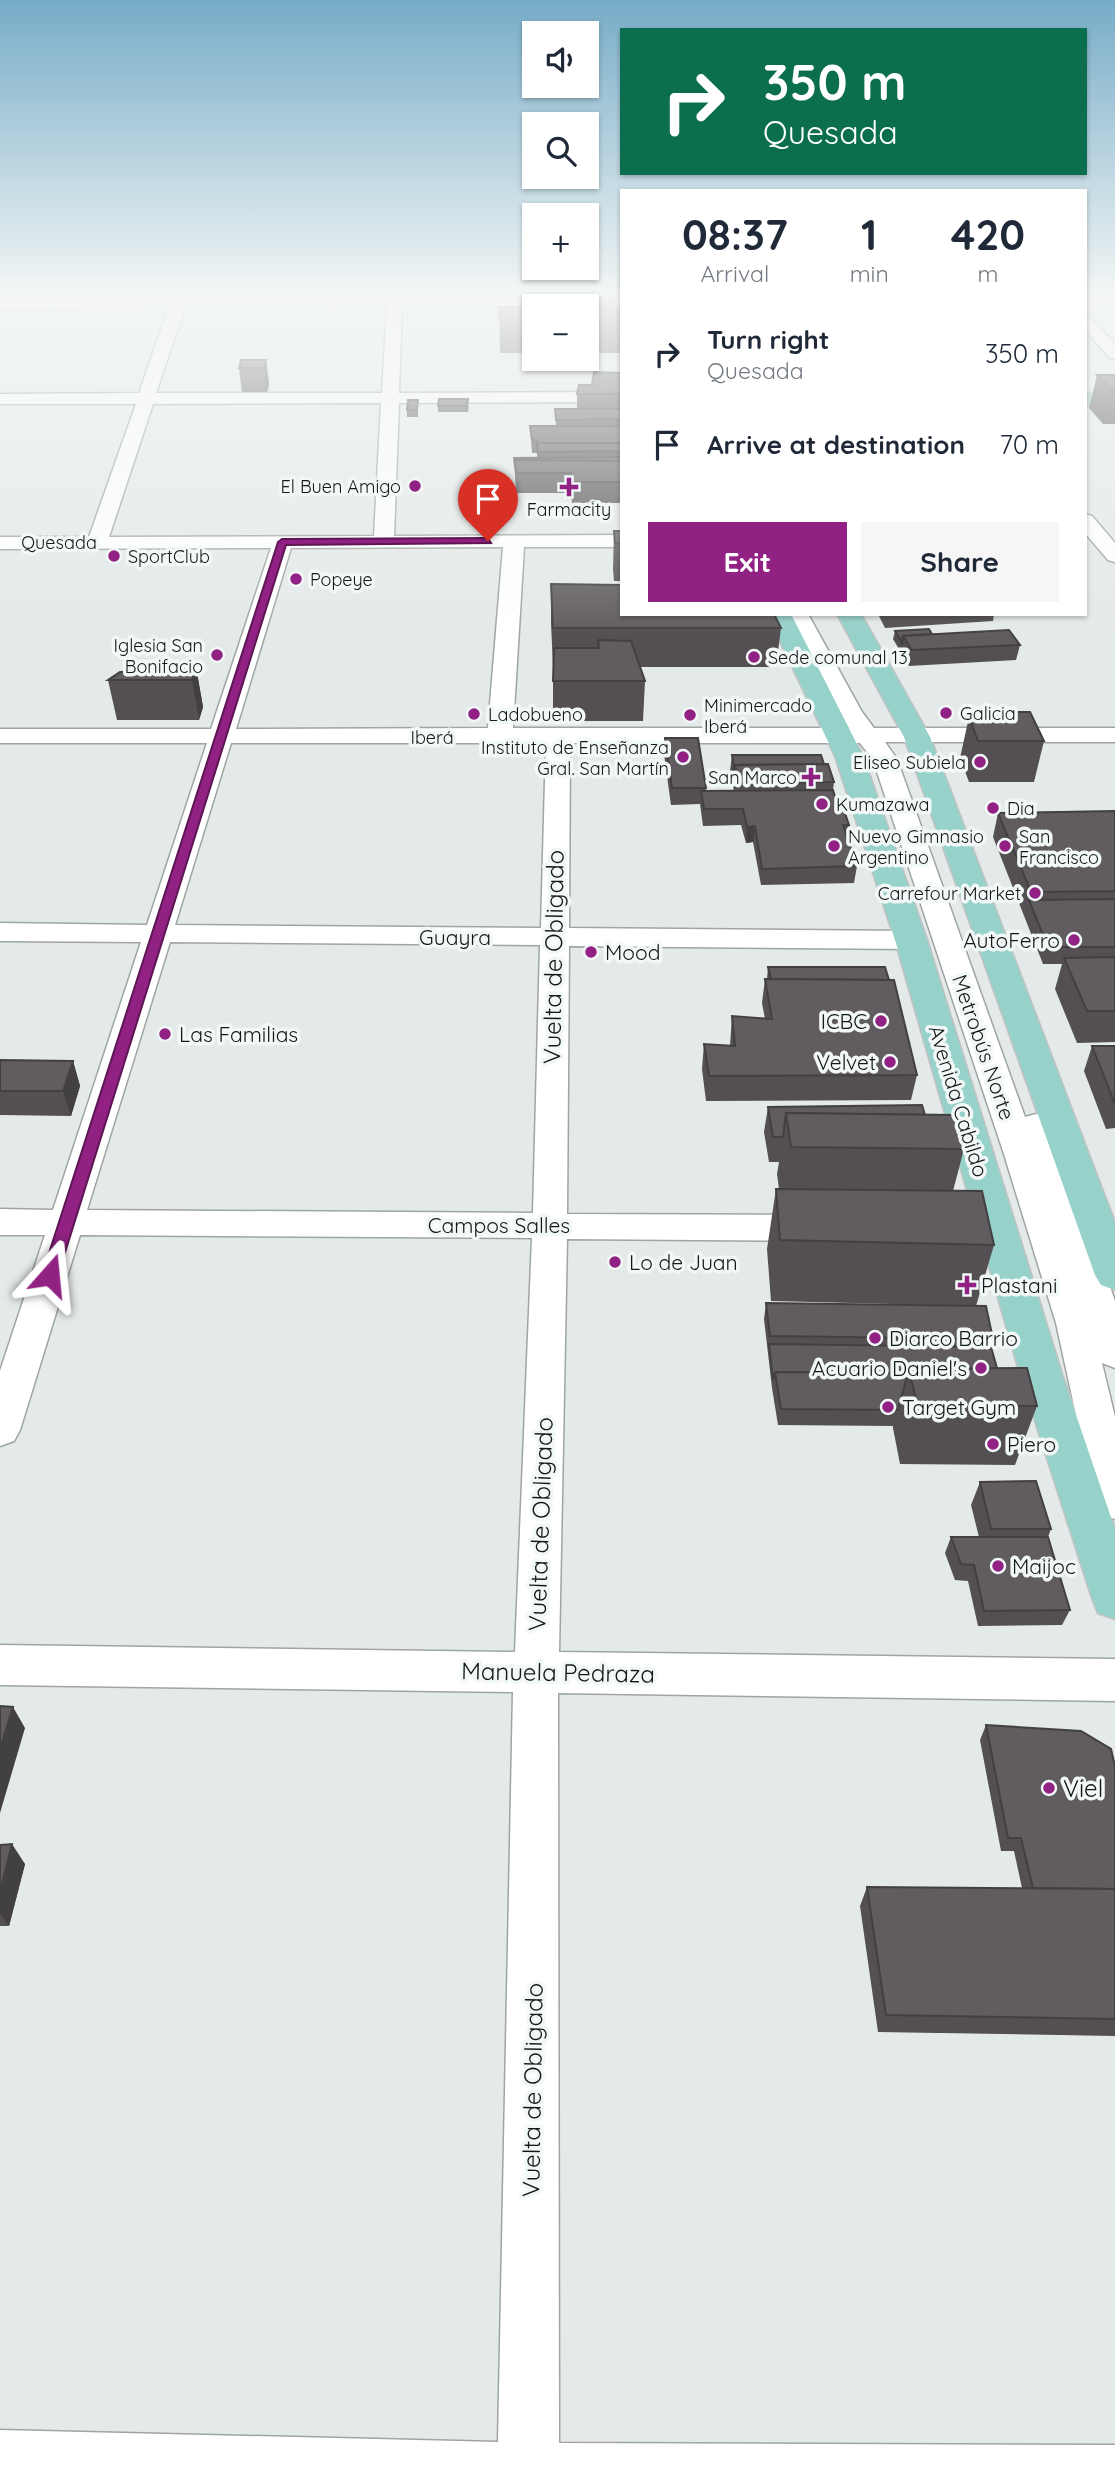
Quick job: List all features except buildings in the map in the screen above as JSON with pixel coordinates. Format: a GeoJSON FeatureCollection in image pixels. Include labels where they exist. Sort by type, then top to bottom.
{"type":"FeatureCollection","features":[{"type":"Feature","properties":{"kind":"main road","name":"Avenida Cabildo"},"geometry":{"type":"LineString","coordinates":[[781,616],[880,737],[1115,1275]]}},
{"type":"Feature","properties":{"kind":"main road","name":"Avenida Cabildo"},"geometry":{"type":"LineString","coordinates":[[850,616],[880,737],[911,940],[984,1230],[1094,1444],[1115,1598]]}},
{"type":"Feature","properties":{"kind":"street"},"geometry":{"type":"LineString","coordinates":[[97,542],[144,406]]}},
{"type":"Feature","properties":{"kind":"street"},"geometry":{"type":"LineString","coordinates":[[384,541],[391,406]]}},
{"type":"Feature","properties":{"kind":"street"},"geometry":{"type":"LineString","coordinates":[[1087,523],[1115,556]]}},
{"type":"Feature","properties":{"kind":"street"},"geometry":{"type":"LineString","coordinates":[[500,736],[514,541]]}},
{"type":"Feature","properties":{"kind":"street","name":"Quesada"},"geometry":{"type":"LineString","coordinates":[[0,543],[620,541]]}},
{"type":"Feature","properties":{"kind":"street"},"geometry":{"type":"LineString","coordinates":[[0,1430],[282,542]]}},
{"type":"Feature","properties":{"kind":"street","name":"Metrobús Norte"},"geometry":{"type":"LineString","coordinates":[[798,616],[851,714],[908,760],[1115,1353]]}},
{"type":"Feature","properties":{"kind":"street","name":"Metrobús Norte"},"geometry":{"type":"LineString","coordinates":[[820,616],[880,737],[1020,1151],[1074,1323],[1094,1444],[1115,1502]]}},
{"type":"Feature","properties":{"kind":"street","name":"Iberá"},"geometry":{"type":"LineString","coordinates":[[0,736],[1115,736]]}},
{"type":"Feature","properties":{"kind":"street","name":"Vuelta de Obligado"},"geometry":{"type":"LineString","coordinates":[[528,2476],[536,1672],[550,1225],[558,736]]}},
{"type":"Feature","properties":{"kind":"street","name":"Guayra"},"geometry":{"type":"LineString","coordinates":[[0,933],[911,940]]}},
{"type":"Feature","properties":{"kind":"street","name":"Campos Salles"},"geometry":{"type":"LineString","coordinates":[[0,1222],[848,1228]]}},
{"type":"Feature","properties":{"kind":"street","name":"Manuela Pedraza"},"geometry":{"type":"LineString","coordinates":[[0,1665],[1115,1680]]}},
{"type":"Feature","properties":{"kind":"street"},"geometry":{"type":"LineString","coordinates":[[0,2460],[528,2476],[1115,2476]]}},
{"type":"Feature","properties":{"kind":"place","name":"El Buen Amigo"},"geometry":{"type":"Point","coordinates":[415,486]}},
{"type":"Feature","properties":{"kind":"place","name":"Farmacity"},"geometry":{"type":"Point","coordinates":[569,487]}},
{"type":"Feature","properties":{"kind":"place","name":"SportClub"},"geometry":{"type":"Point","coordinates":[114,556]}},
{"type":"Feature","properties":{"kind":"place","name":"Popeye"},"geometry":{"type":"Point","coordinates":[296,579]}},
{"type":"Feature","properties":{"kind":"place","name":"Iglesia San Bonifacio"},"geometry":{"type":"Point","coordinates":[217,655]}},
{"type":"Feature","properties":{"kind":"place","name":"Sede comunal 13"},"geometry":{"type":"Point","coordinates":[754,657]}},
{"type":"Feature","properties":{"kind":"place","name":"Galicia"},"geometry":{"type":"Point","coordinates":[946,713]}},
{"type":"Feature","properties":{"kind":"place","name":"Ladobueno"},"geometry":{"type":"Point","coordinates":[474,714]}},
{"type":"Feature","properties":{"kind":"place","name":"Minimercado Iberá"},"geometry":{"type":"Point","coordinates":[690,715]}},
{"type":"Feature","properties":{"kind":"place","name":"Instituto de Enseñanza Gral. San Martín"},"geometry":{"type":"Point","coordinates":[683,757]}},
{"type":"Feature","properties":{"kind":"place","name":"Eliseo Subiela"},"geometry":{"type":"Point","coordinates":[980,762]}},
{"type":"Feature","properties":{"kind":"place","name":"San Marco"},"geometry":{"type":"Point","coordinates":[811,777]}},
{"type":"Feature","properties":{"kind":"place","name":"Kumazawa"},"geometry":{"type":"Point","coordinates":[822,804]}},
{"type":"Feature","properties":{"kind":"place","name":"Dia"},"geometry":{"type":"Point","coordinates":[993,808]}},
{"type":"Feature","properties":{"kind":"place","name":"Nuevo Gimnasio Argentino"},"geometry":{"type":"Point","coordinates":[834,846]}},
{"type":"Feature","properties":{"kind":"place","name":"San Francisco"},"geometry":{"type":"Point","coordinates":[1005,846]}},
{"type":"Feature","properties":{"kind":"place","name":"Carrefour Market"},"geometry":{"type":"Point","coordinates":[1035,893]}},
{"type":"Feature","properties":{"kind":"place","name":"AutoFerro"},"geometry":{"type":"Point","coordinates":[1074,940]}},
{"type":"Feature","properties":{"kind":"place","name":"Mood"},"geometry":{"type":"Point","coordinates":[591,952]}},
{"type":"Feature","properties":{"kind":"place","name":"ICBC"},"geometry":{"type":"Point","coordinates":[881,1021]}},
{"type":"Feature","properties":{"kind":"place","name":"Las Familias"},"geometry":{"type":"Point","coordinates":[165,1034]}},
{"type":"Feature","properties":{"kind":"place","name":"Velvet"},"geometry":{"type":"Point","coordinates":[890,1062]}},
{"type":"Feature","properties":{"kind":"place","name":"Lo de Juan"},"geometry":{"type":"Point","coordinates":[615,1262]}},
{"type":"Feature","properties":{"kind":"place","name":"Plastani"},"geometry":{"type":"Point","coordinates":[967,1285]}},
{"type":"Feature","properties":{"kind":"place","name":"Diarco Barrio"},"geometry":{"type":"Point","coordinates":[875,1338]}},
{"type":"Feature","properties":{"kind":"place","name":"Acuario Daniel's"},"geometry":{"type":"Point","coordinates":[981,1368]}},
{"type":"Feature","properties":{"kind":"place","name":"Target Gym"},"geometry":{"type":"Point","coordinates":[888,1407]}},
{"type":"Feature","properties":{"kind":"place","name":"Piero"},"geometry":{"type":"Point","coordinates":[993,1444]}},
{"type":"Feature","properties":{"kind":"place","name":"Maijoc"},"geometry":{"type":"Point","coordinates":[998,1566]}},
{"type":"Feature","properties":{"kind":"place","name":"Viel"},"geometry":{"type":"Point","coordinates":[1049,1788]}},
{"type":"Feature","properties":{"kind":"route"},"geometry":{"type":"LineString","coordinates":[[50,1275],[282,542],[488,541]]}}]}
